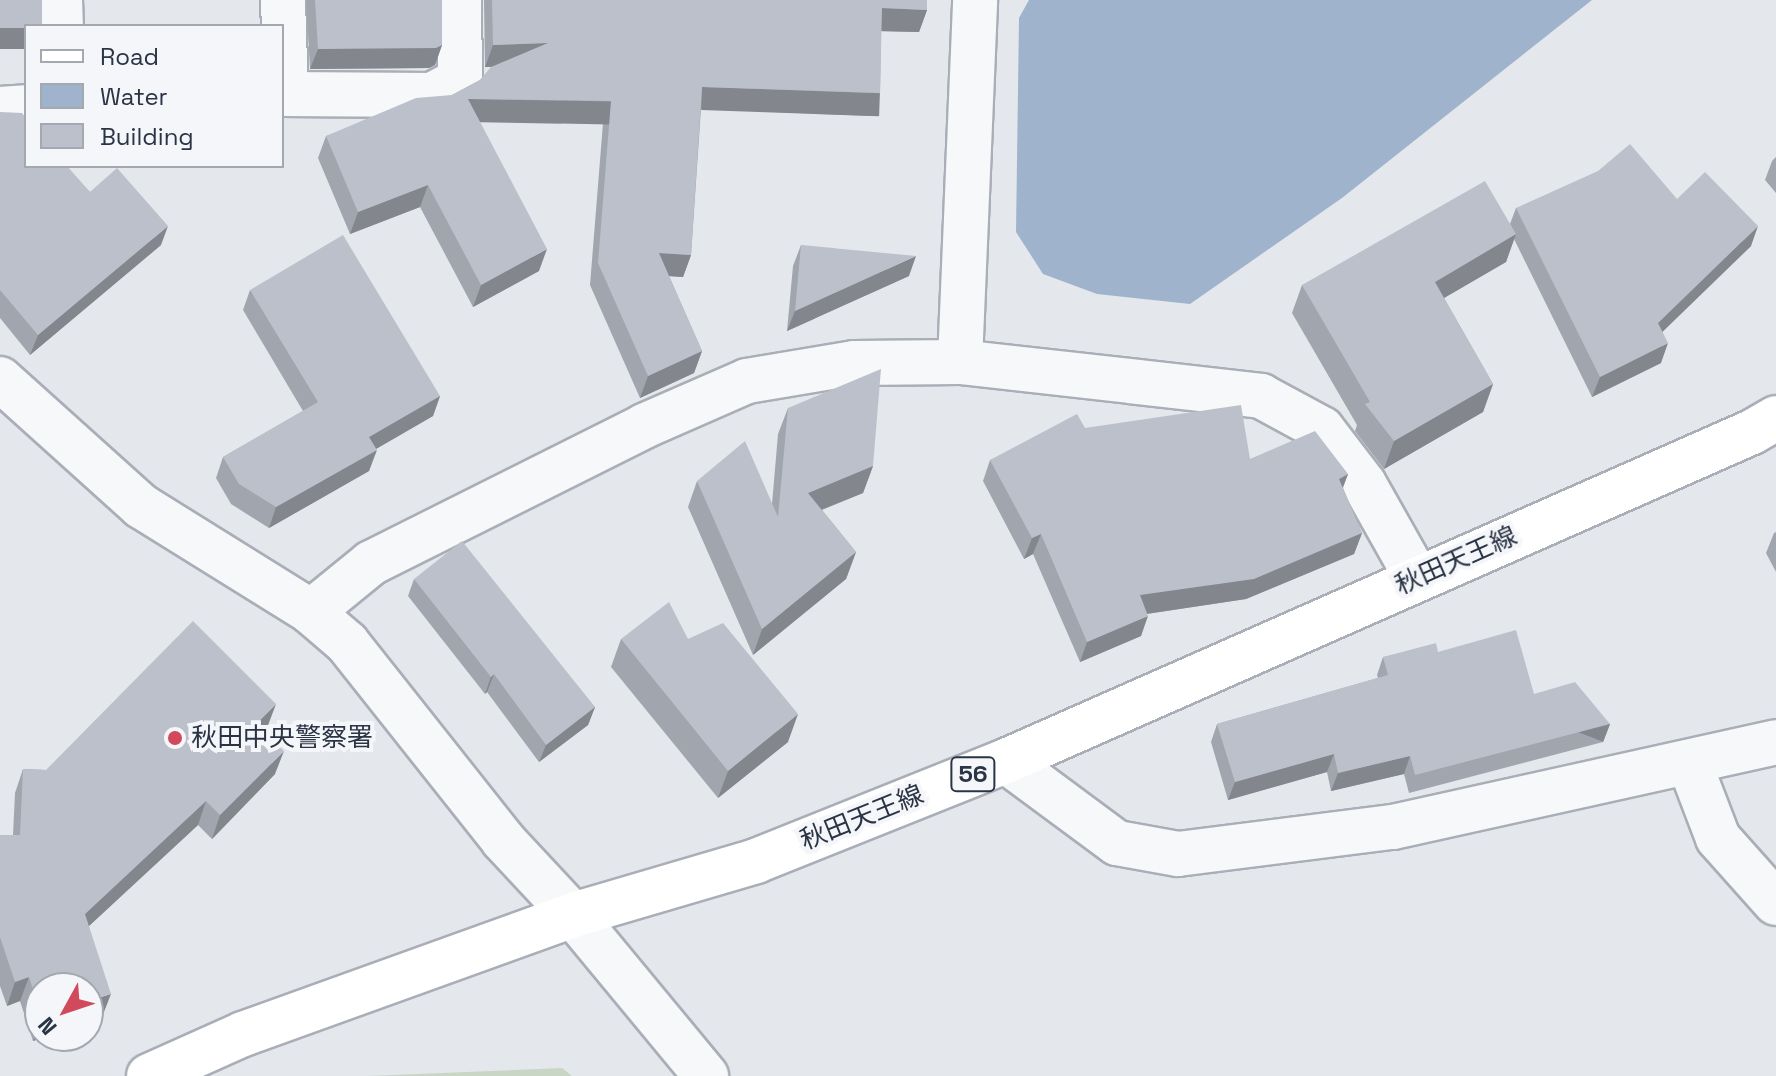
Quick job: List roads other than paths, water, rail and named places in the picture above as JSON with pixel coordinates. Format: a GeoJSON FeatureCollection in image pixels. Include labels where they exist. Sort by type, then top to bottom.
{"type":"FeatureCollection","features":[{"type":"Feature","properties":{"kind":"main road","name":"秋田天王線"},"geometry":{"type":"LineString","coordinates":[[149,1076],[243,1034],[573,915],[756,861],[1006,761],[1752,432],[1776,418]]}},
{"type":"Feature","properties":{"kind":"street"},"geometry":{"type":"LineString","coordinates":[[60,0],[61,24]]}},
{"type":"Feature","properties":{"kind":"street"},"geometry":{"type":"LineString","coordinates":[[283,0],[283,24]]}},
{"type":"Feature","properties":{"kind":"street"},"geometry":{"type":"LineString","coordinates":[[284,94],[432,95],[451,85],[460,80],[459,0]]}},
{"type":"Feature","properties":{"kind":"street"},"geometry":{"type":"LineString","coordinates":[[960,362],[975,0]]}},
{"type":"Feature","properties":{"kind":"street"},"geometry":{"type":"LineString","coordinates":[[0,109],[24,107]]}},
{"type":"Feature","properties":{"kind":"street"},"geometry":{"type":"LineString","coordinates":[[311,612],[371,563],[644,426],[747,381],[854,363],[960,362],[1261,396],[1322,429],[1364,484],[1417,578]]}},
{"type":"Feature","properties":{"kind":"street"},"geometry":{"type":"LineString","coordinates":[[0,379],[141,506],[311,612],[347,643],[503,840],[573,915],[706,1076]]}},
{"type":"Feature","properties":{"kind":"street"},"geometry":{"type":"LineString","coordinates":[[1006,761],[1117,843],[1178,854],[1393,827],[1776,742]]}},
{"type":"Feature","properties":{"kind":"street"},"geometry":{"type":"LineString","coordinates":[[1689,762],[1718,838],[1776,903]]}},
{"type":"Feature","properties":{"kind":"water"},"geometry":{"type":"Polygon","coordinates":[[[1029,0],[1592,0],[1342,198],[1190,304],[1097,294],[1043,274],[1016,232],[1019,18],[1029,0]]]}},
{"type":"Feature","properties":{"kind":"place","name":"秋田中央警察署"},"geometry":{"type":"Point","coordinates":[175,738]}}]}
